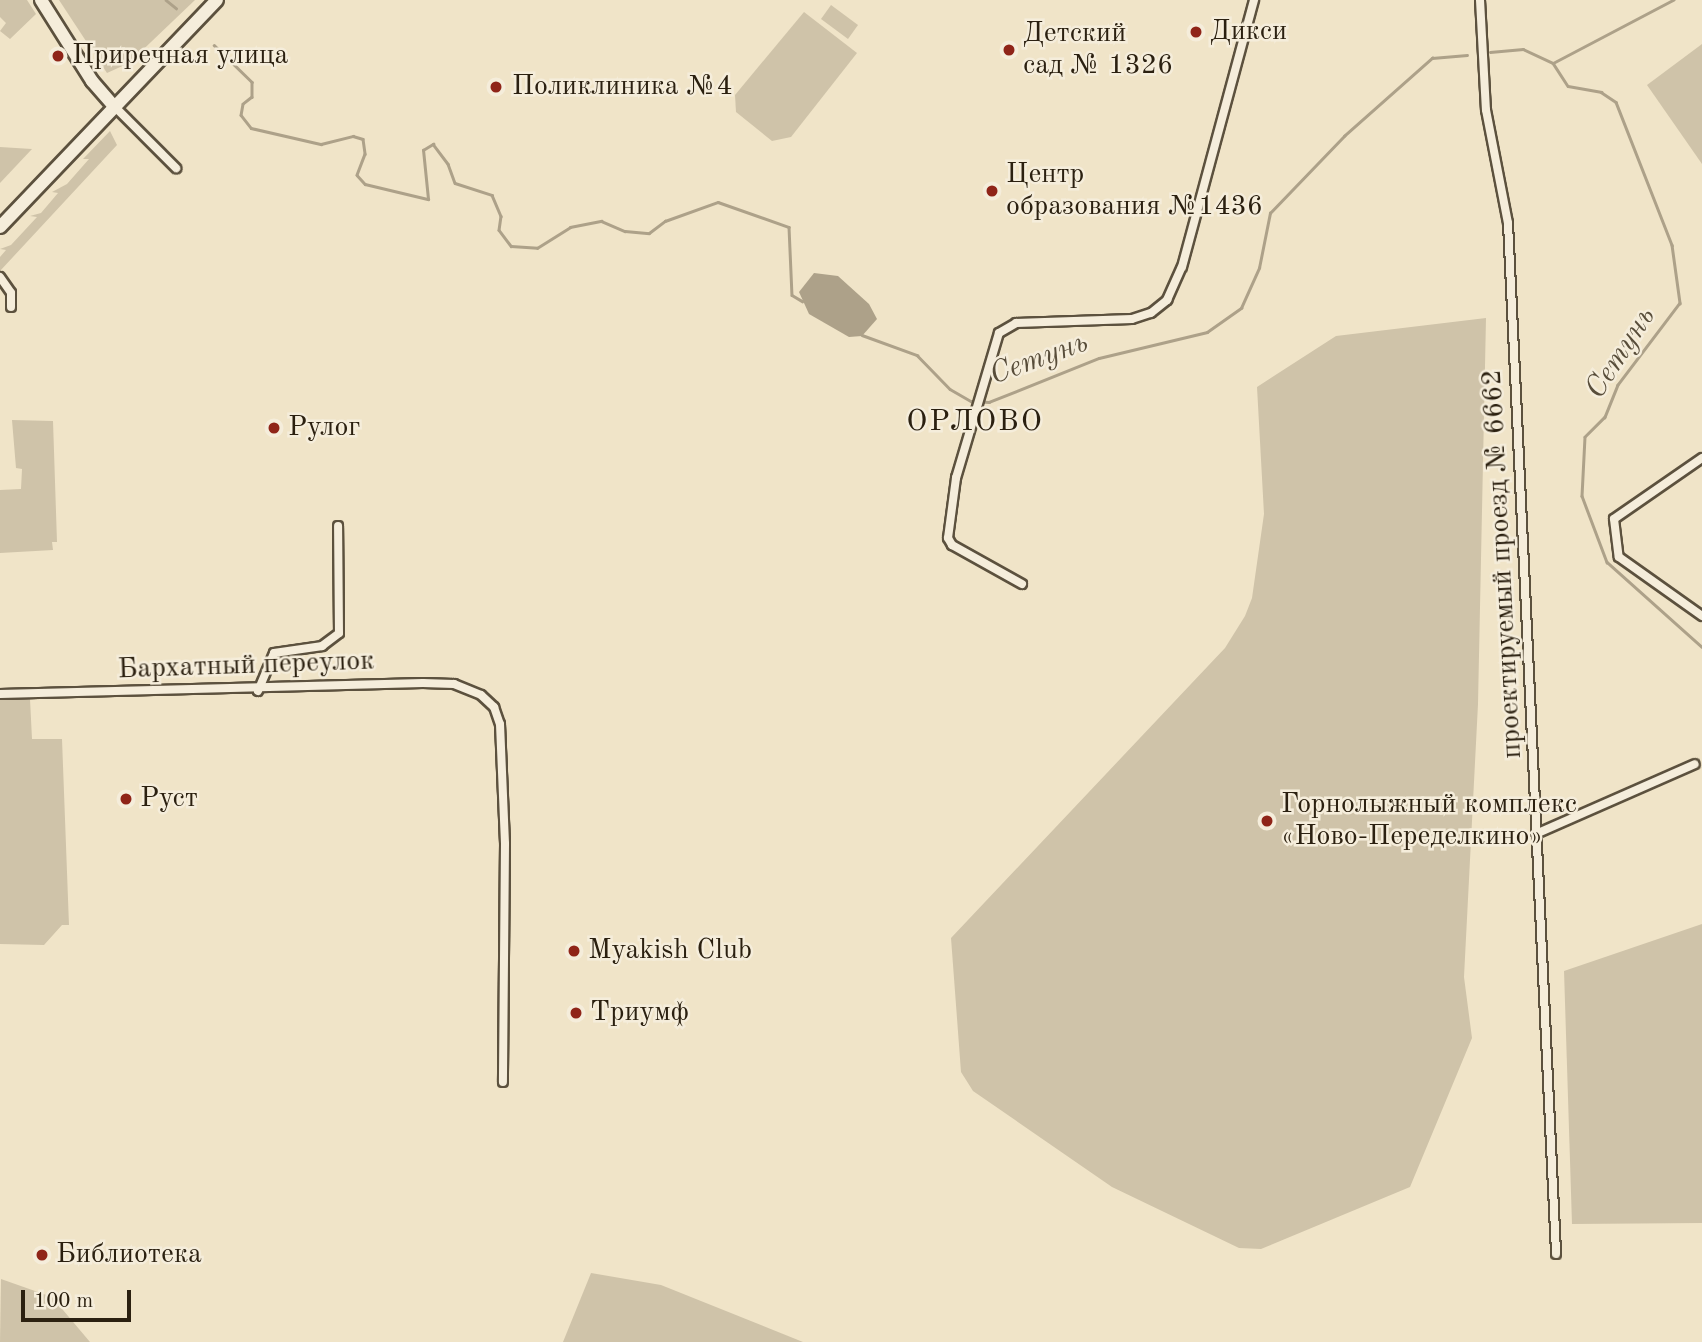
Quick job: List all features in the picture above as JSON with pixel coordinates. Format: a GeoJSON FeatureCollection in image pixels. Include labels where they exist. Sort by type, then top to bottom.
{"type":"FeatureCollection","features":[{"type":"Feature","properties":{"kind":"main road"},"geometry":{"type":"LineString","coordinates":[[41,0],[92,81],[114,106]]}},
{"type":"Feature","properties":{"kind":"main road"},"geometry":{"type":"LineString","coordinates":[[0,227],[218,0]]}},
{"type":"Feature","properties":{"kind":"street","name":"проектируемый проезд № 6662"},"geometry":{"type":"LineString","coordinates":[[1480,0],[1486,110],[1508,223],[1556,1254]]}},
{"type":"Feature","properties":{"kind":"street"},"geometry":{"type":"LineString","coordinates":[[1022,584],[951,545],[948,538],[956,478],[980,409],[999,333],[1006,326],[1132,319],[1151,313],[1167,300],[1182,267],[1254,1]]}},
{"type":"Feature","properties":{"kind":"street"},"geometry":{"type":"LineString","coordinates":[[114,106],[176,168]]}},
{"type":"Feature","properties":{"kind":"street"},"geometry":{"type":"LineString","coordinates":[[0,277],[11,293],[10,307]]}},
{"type":"Feature","properties":{"kind":"street"},"geometry":{"type":"LineString","coordinates":[[1702,458],[1614,519],[1619,557],[1702,616]]}},
{"type":"Feature","properties":{"kind":"street"},"geometry":{"type":"LineString","coordinates":[[258,691],[274,653],[322,646],[339,633],[338,526]]}},
{"type":"Feature","properties":{"kind":"street","name":"Бархатный переулок"},"geometry":{"type":"LineString","coordinates":[[0,694],[258,691],[443,683],[473,690],[488,700],[500,723],[504,830],[503,1082]]}},
{"type":"Feature","properties":{"kind":"street"},"geometry":{"type":"LineString","coordinates":[[1538,833],[1695,764]]}},
{"type":"Feature","properties":{"kind":"shaded area"},"geometry":{"type":"Polygon","coordinates":[[[0,0],[27,0],[36,14],[10,39],[0,31],[6,23],[0,17],[0,0]]]}},
{"type":"Feature","properties":{"kind":"shaded area"},"geometry":{"type":"Polygon","coordinates":[[[59,0],[195,0],[129,63],[107,73],[59,0]]]}},
{"type":"Feature","properties":{"kind":"shaded area"},"geometry":{"type":"Polygon","coordinates":[[[831,5],[858,25],[848,39],[821,19],[831,5]]]}},
{"type":"Feature","properties":{"kind":"shaded area"},"geometry":{"type":"Polygon","coordinates":[[[804,12],[857,53],[791,137],[772,141],[736,112],[735,95],[804,12]]]}},
{"type":"Feature","properties":{"kind":"shaded area"},"geometry":{"type":"Polygon","coordinates":[[[1702,44],[1702,164],[1647,85],[1702,44]]]}},
{"type":"Feature","properties":{"kind":"shaded area"},"geometry":{"type":"Polygon","coordinates":[[[110,131],[117,145],[0,271],[0,257],[6,250],[0,249],[11,245],[37,217],[30,216],[41,213],[58,193],[52,192],[67,184],[89,159],[83,159],[110,131]]]}},
{"type":"Feature","properties":{"kind":"shaded area"},"geometry":{"type":"Polygon","coordinates":[[[0,147],[32,149],[0,183],[0,147]]]}},
{"type":"Feature","properties":{"kind":"shaded area"},"geometry":{"type":"Polygon","coordinates":[[[814,273],[838,276],[869,304],[877,319],[862,336],[849,337],[809,314],[799,292],[814,273]]]}},
{"type":"Feature","properties":{"kind":"shaded area","name":"Горнолыжный комплекс «Ново-Переделкино»"},"geometry":{"type":"Polygon","coordinates":[[[1486,318],[1478,704],[1464,977],[1472,1038],[1410,1187],[1261,1249],[1239,1248],[1112,1187],[973,1091],[961,1072],[951,938],[1225,648],[1245,616],[1252,598],[1264,514],[1257,387],[1336,336],[1486,318]]]}},
{"type":"Feature","properties":{"kind":"shaded area"},"geometry":{"type":"Polygon","coordinates":[[[12,420],[53,421],[57,542],[52,542],[53,550],[0,553],[0,490],[21,489],[22,469],[16,468],[12,420]]]}},
{"type":"Feature","properties":{"kind":"shaded area"},"geometry":{"type":"Polygon","coordinates":[[[30,699],[32,739],[62,739],[69,925],[62,925],[44,945],[0,944],[0,700],[30,699]]]}},
{"type":"Feature","properties":{"kind":"shaded area"},"geometry":{"type":"Polygon","coordinates":[[[1702,924],[1702,1223],[1572,1224],[1564,971],[1702,924]]]}},
{"type":"Feature","properties":{"kind":"shaded area"},"geometry":{"type":"Polygon","coordinates":[[[591,1273],[661,1285],[803,1342],[563,1342],[591,1273]]]}},
{"type":"Feature","properties":{"kind":"shaded area"},"geometry":{"type":"Polygon","coordinates":[[[1,1279],[52,1297],[90,1342],[0,1342],[1,1279]]]}},
{"type":"Feature","properties":{"kind":"waterway","name":"Сетунь"},"geometry":{"type":"LineString","coordinates":[[166,0],[176,8]]}},
{"type":"Feature","properties":{"kind":"waterway"},"geometry":{"type":"LineString","coordinates":[[1553,63],[1673,0]]}},
{"type":"Feature","properties":{"kind":"waterway","name":"Сетунь"},"geometry":{"type":"LineString","coordinates":[[214,45],[252,82],[252,97],[243,104],[241,115],[251,128],[321,144],[353,136],[363,139],[365,154],[357,175],[365,184],[428,199],[423,150],[433,144],[448,164],[455,183],[492,195],[501,216],[499,230],[511,246],[537,248],[570,227],[601,221],[625,231],[649,233],[665,221],[718,202],[789,227],[792,295],[802,301]]}},
{"type":"Feature","properties":{"kind":"waterway","name":"Сетунь"},"geometry":{"type":"LineString","coordinates":[[1490,52],[1523,49],[1553,63],[1568,86],[1601,92],[1616,102],[1672,245],[1680,303],[1618,385],[1605,417],[1585,437],[1582,496],[1607,562],[1702,647]]}},
{"type":"Feature","properties":{"kind":"waterway","name":"Сетунь"},"geometry":{"type":"LineString","coordinates":[[862,335],[917,355],[950,389],[971,401],[989,402],[1099,358],[1207,332],[1241,308],[1259,268],[1270,213],[1344,136],[1432,58],[1467,55]]}},
{"type":"Feature","properties":{"kind":"place","name":"Дикси"},"geometry":{"type":"Point","coordinates":[1196,32]}},
{"type":"Feature","properties":{"kind":"place","name":"Детский сад № 1326"},"geometry":{"type":"Point","coordinates":[1009,50]}},
{"type":"Feature","properties":{"kind":"place","name":"Приречная улица"},"geometry":{"type":"Point","coordinates":[58,56]}},
{"type":"Feature","properties":{"kind":"place","name":"Поликлиника №4"},"geometry":{"type":"Point","coordinates":[496,87]}},
{"type":"Feature","properties":{"kind":"place","name":"Центр образования №1436"},"geometry":{"type":"Point","coordinates":[992,191]}},
{"type":"Feature","properties":{"kind":"place","name":"Рулог"},"geometry":{"type":"Point","coordinates":[274,428]}},
{"type":"Feature","properties":{"kind":"place","name":"Руст"},"geometry":{"type":"Point","coordinates":[126,799]}},
{"type":"Feature","properties":{"kind":"place","name":"Горнолыжный комплекс «Ново-Переделкино»"},"geometry":{"type":"Point","coordinates":[1267,821]}},
{"type":"Feature","properties":{"kind":"place","name":"Myakish Club"},"geometry":{"type":"Point","coordinates":[574,951]}},
{"type":"Feature","properties":{"kind":"place","name":"Триумф"},"geometry":{"type":"Point","coordinates":[576,1013]}},
{"type":"Feature","properties":{"kind":"place","name":"Библиотека"},"geometry":{"type":"Point","coordinates":[42,1255]}},
{"type":"Feature","properties":{"kind":"district","name":"ОРЛОВО"},"geometry":{"type":"Point","coordinates":[975,422]}}]}
